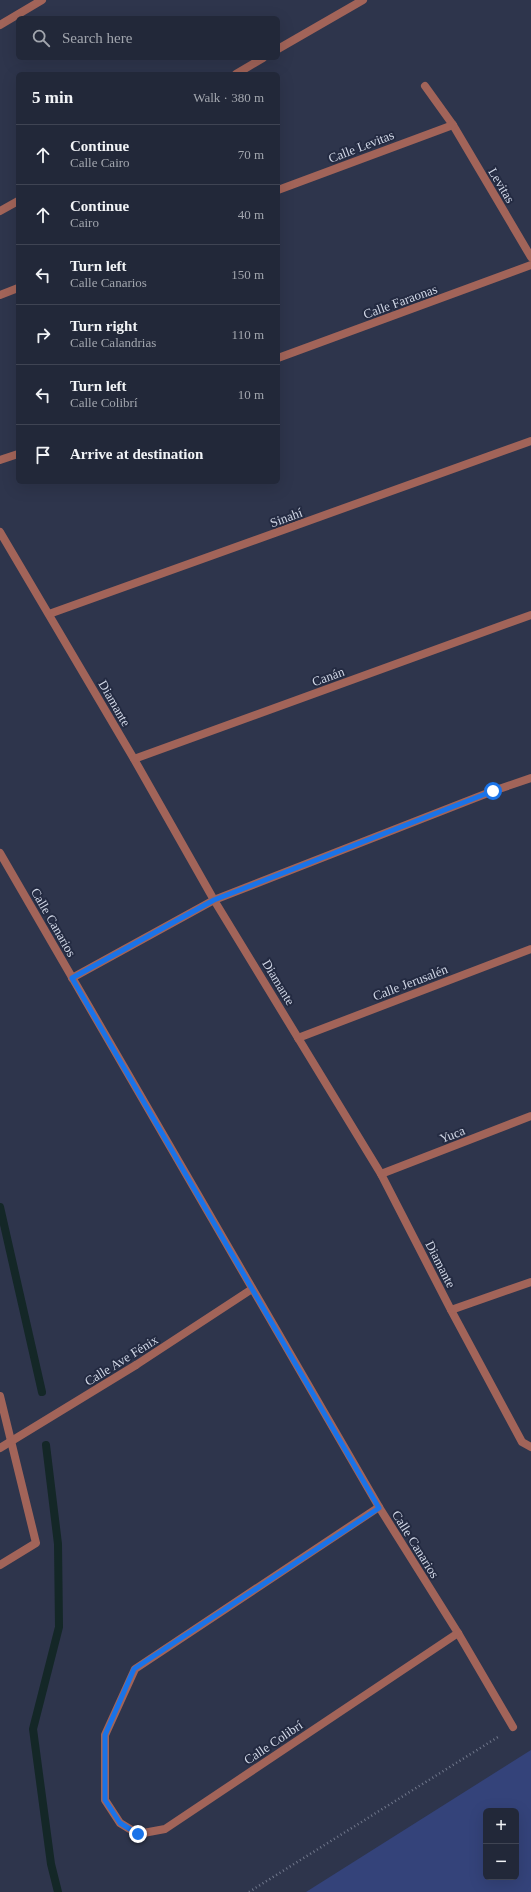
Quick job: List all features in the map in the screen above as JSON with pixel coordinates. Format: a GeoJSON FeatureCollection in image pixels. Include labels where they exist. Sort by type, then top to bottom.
{"type":"FeatureCollection","features":[{"type":"Feature","properties":{"kind":"street"},"geometry":{"type":"LineString","coordinates":[[0,25],[42,0]]}},
{"type":"Feature","properties":{"kind":"street"},"geometry":{"type":"LineString","coordinates":[[280,48],[363,0]]}},
{"type":"Feature","properties":{"kind":"street"},"geometry":{"type":"LineString","coordinates":[[239,72],[260,60]]}},
{"type":"Feature","properties":{"kind":"street","name":"Levitas"},"geometry":{"type":"LineString","coordinates":[[425,86],[453,125],[531,257]]}},
{"type":"Feature","properties":{"kind":"street","name":"Calle Levitas"},"geometry":{"type":"LineString","coordinates":[[280,189],[453,125]]}},
{"type":"Feature","properties":{"kind":"street"},"geometry":{"type":"LineString","coordinates":[[0,211],[16,202]]}},
{"type":"Feature","properties":{"kind":"street","name":"Calle Faraonas"},"geometry":{"type":"LineString","coordinates":[[280,357],[531,265]]}},
{"type":"Feature","properties":{"kind":"street"},"geometry":{"type":"LineString","coordinates":[[0,295],[16,289]]}},
{"type":"Feature","properties":{"kind":"street","name":"Sinahí"},"geometry":{"type":"LineString","coordinates":[[49,614],[531,441]]}},
{"type":"Feature","properties":{"kind":"street"},"geometry":{"type":"LineString","coordinates":[[0,460],[16,455]]}},
{"type":"Feature","properties":{"kind":"street","name":"Diamante"},"geometry":{"type":"LineString","coordinates":[[0,532],[134,759],[214,900],[381,1174],[451,1310],[522,1442],[531,1447]]}},
{"type":"Feature","properties":{"kind":"street","name":"Canán"},"geometry":{"type":"LineString","coordinates":[[134,759],[531,615]]}},
{"type":"Feature","properties":{"kind":"street"},"geometry":{"type":"LineString","coordinates":[[72,978],[214,900],[493,791],[531,778]]}},
{"type":"Feature","properties":{"kind":"street","name":"Calle Canarios"},"geometry":{"type":"LineString","coordinates":[[0,853],[379,1508],[458,1633],[513,1727]]}},
{"type":"Feature","properties":{"kind":"street","name":"Calle Jerusalén"},"geometry":{"type":"LineString","coordinates":[[298,1038],[531,949]]}},
{"type":"Feature","properties":{"kind":"street","name":"Yuca"},"geometry":{"type":"LineString","coordinates":[[381,1174],[531,1116]]}},
{"type":"Feature","properties":{"kind":"street"},"geometry":{"type":"LineString","coordinates":[[451,1310],[531,1282]]}},
{"type":"Feature","properties":{"kind":"street","name":"Calle Ave Fénix"},"geometry":{"type":"LineString","coordinates":[[0,1448],[136,1365],[252,1289]]}},
{"type":"Feature","properties":{"kind":"street"},"geometry":{"type":"LineString","coordinates":[[0,1396],[36,1542],[0,1565]]}},
{"type":"Feature","properties":{"kind":"street","name":"Calle Colibrí"},"geometry":{"type":"LineString","coordinates":[[379,1508],[134,1669],[105,1735],[105,1800],[120,1823],[138,1834],[165,1829],[458,1633]]}},
{"type":"Feature","properties":{"kind":"path"},"geometry":{"type":"LineString","coordinates":[[249,1892],[513,1727]]}},
{"type":"Feature","properties":{"kind":"shaded area"},"geometry":{"type":"Polygon","coordinates":[[[531,1750],[531,1892],[306,1892],[531,1750]]]}},
{"type":"Feature","properties":{"kind":"waterway"},"geometry":{"type":"LineString","coordinates":[[0,1207],[42,1392]]}},
{"type":"Feature","properties":{"kind":"waterway"},"geometry":{"type":"LineString","coordinates":[[46,1445],[58,1544],[59,1627],[33,1729],[51,1864],[58,1892]]}},
{"type":"Feature","properties":{"kind":"route"},"geometry":{"type":"LineString","coordinates":[[138,1834],[120,1823],[105,1800],[105,1735],[134,1669],[379,1508],[72,978],[214,900],[493,791]]}}]}
